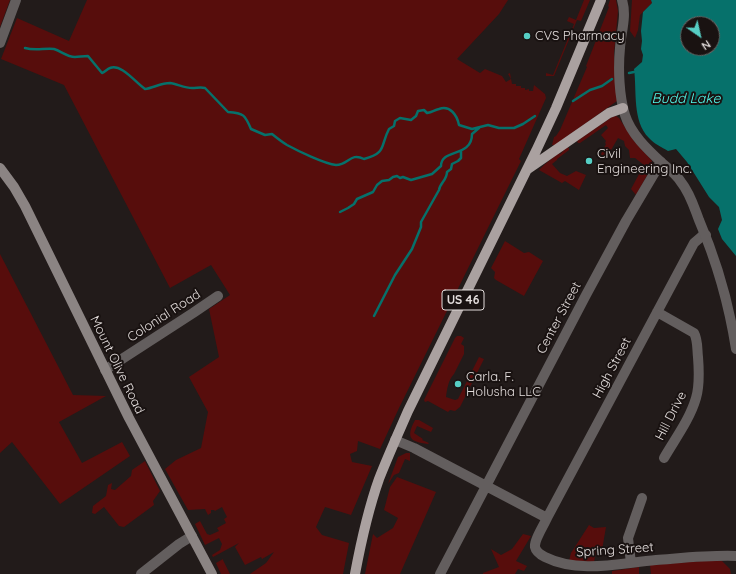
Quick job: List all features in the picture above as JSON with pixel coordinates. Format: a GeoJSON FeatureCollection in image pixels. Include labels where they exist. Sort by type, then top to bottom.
{"type":"FeatureCollection","features":[{"type":"Feature","properties":{"kind":"main road","name":"US 46"},"geometry":{"type":"LineString","coordinates":[[355,574],[363,534],[373,498],[395,440],[528,169],[556,108],[600,0]]}},
{"type":"Feature","properties":{"kind":"main road"},"geometry":{"type":"LineString","coordinates":[[528,169],[609,113],[623,108]]}},
{"type":"Feature","properties":{"kind":"main road","name":"Mount Olive Road"},"geometry":{"type":"LineString","coordinates":[[0,168],[10,180],[25,206],[148,456],[212,574]]}},
{"type":"Feature","properties":{"kind":"street"},"geometry":{"type":"LineString","coordinates":[[0,43],[16,0]]}},
{"type":"Feature","properties":{"kind":"street"},"geometry":{"type":"LineString","coordinates":[[622,0],[624,17],[620,49],[620,66],[623,108],[628,122],[638,138],[675,174],[683,184],[690,198],[706,235],[727,300],[736,349]]}},
{"type":"Feature","properties":{"kind":"street","name":"Center Street"},"geometry":{"type":"LineString","coordinates":[[440,574],[626,221],[661,162]]}},
{"type":"Feature","properties":{"kind":"street","name":"High Street"},"geometry":{"type":"LineString","coordinates":[[547,518],[694,243],[706,235]]}},
{"type":"Feature","properties":{"kind":"street","name":"Colonial Road"},"geometry":{"type":"LineString","coordinates":[[105,370],[218,296]]}},
{"type":"Feature","properties":{"kind":"street","name":"Hill Drive"},"geometry":{"type":"LineString","coordinates":[[657,312],[694,333],[698,364],[698,387],[695,402],[664,458]]}},
{"type":"Feature","properties":{"kind":"street"},"geometry":{"type":"LineString","coordinates":[[395,440],[414,448],[547,518]]}},
{"type":"Feature","properties":{"kind":"street"},"geometry":{"type":"LineString","coordinates":[[631,563],[628,538],[642,498]]}},
{"type":"Feature","properties":{"kind":"street","name":"Spring Street"},"geometry":{"type":"LineString","coordinates":[[547,518],[535,545],[538,552],[549,559],[581,568],[614,566],[692,557],[736,556]]}},
{"type":"Feature","properties":{"kind":"street"},"geometry":{"type":"LineString","coordinates":[[141,574],[179,544],[192,536]]}},
{"type":"Feature","properties":{"kind":"shaded area"},"geometry":{"type":"Polygon","coordinates":[[[0,0],[10,0],[0,27],[0,0]]]}},
{"type":"Feature","properties":{"kind":"shaded area"},"geometry":{"type":"Polygon","coordinates":[[[87,0],[508,0],[499,14],[457,59],[480,73],[485,69],[502,76],[506,82],[511,79],[508,74],[510,73],[512,84],[521,86],[521,88],[525,88],[525,90],[529,89],[529,91],[533,91],[534,85],[545,94],[546,98],[519,159],[521,161],[380,449],[358,441],[357,451],[350,454],[352,462],[372,466],[351,515],[325,507],[316,527],[322,535],[349,543],[343,574],[250,574],[266,563],[274,552],[262,559],[261,557],[245,565],[235,547],[239,543],[213,557],[212,555],[220,550],[222,544],[219,538],[205,545],[195,524],[200,521],[207,534],[210,535],[219,531],[217,528],[226,523],[224,519],[227,517],[222,507],[215,511],[211,510],[211,513],[208,515],[205,509],[188,510],[165,469],[176,460],[201,448],[208,412],[189,377],[219,357],[209,309],[230,295],[211,265],[170,288],[64,85],[1,59],[17,18],[69,41],[87,0]]]}},
{"type":"Feature","properties":{"kind":"shaded area"},"geometry":{"type":"Polygon","coordinates":[[[584,0],[590,0],[581,21],[577,20],[554,76],[546,76],[546,73],[553,75],[574,24],[567,21],[569,17],[576,20],[584,0]]]}},
{"type":"Feature","properties":{"kind":"shaded area"},"geometry":{"type":"Polygon","coordinates":[[[610,0],[616,0],[618,11],[614,53],[617,101],[555,145],[552,145],[554,137],[560,130],[587,67],[586,66],[609,7],[610,0]]]}},
{"type":"Feature","properties":{"kind":"shaded area"},"geometry":{"type":"Polygon","coordinates":[[[632,0],[651,0],[652,3],[640,15],[638,30],[635,38],[630,31],[632,0]]]}},
{"type":"Feature","properties":{"kind":"shaded area"},"geometry":{"type":"Polygon","coordinates":[[[616,116],[619,118],[634,141],[652,161],[650,170],[636,195],[631,189],[644,165],[635,158],[630,158],[629,150],[625,146],[624,141],[618,138],[607,157],[603,157],[601,154],[606,141],[601,135],[608,128],[606,125],[580,143],[577,141],[612,117],[616,116]]]}},
{"type":"Feature","properties":{"kind":"shaded area"},"geometry":{"type":"Polygon","coordinates":[[[567,147],[569,150],[552,164],[560,173],[567,176],[576,171],[586,175],[579,190],[565,181],[562,183],[539,170],[567,147]]]}},
{"type":"Feature","properties":{"kind":"shaded area"},"geometry":{"type":"Polygon","coordinates":[[[505,241],[524,253],[529,252],[543,261],[524,296],[494,278],[495,272],[491,268],[505,241]]]}},
{"type":"Feature","properties":{"kind":"shaded area"},"geometry":{"type":"Polygon","coordinates":[[[0,254],[73,395],[106,396],[59,422],[82,463],[122,442],[130,456],[60,504],[12,442],[0,453],[0,254]]]}},
{"type":"Feature","properties":{"kind":"shaded area"},"geometry":{"type":"Polygon","coordinates":[[[457,336],[464,338],[461,344],[464,346],[464,354],[449,382],[446,397],[455,400],[458,399],[479,357],[484,359],[460,407],[455,411],[450,410],[448,412],[428,401],[425,402],[424,400],[457,336]]]}},
{"type":"Feature","properties":{"kind":"shaded area"},"geometry":{"type":"Polygon","coordinates":[[[415,420],[419,420],[433,428],[431,432],[417,426],[414,433],[423,439],[422,440],[429,443],[428,444],[417,442],[412,439],[410,431],[415,420]]]}},
{"type":"Feature","properties":{"kind":"shaded area"},"geometry":{"type":"Polygon","coordinates":[[[406,453],[410,453],[410,461],[405,459],[399,473],[394,475],[388,484],[398,457],[406,453]]]}},
{"type":"Feature","properties":{"kind":"shaded area"},"geometry":{"type":"Polygon","coordinates":[[[145,461],[160,491],[153,501],[154,505],[124,527],[119,526],[104,507],[95,514],[92,513],[93,506],[106,496],[108,485],[112,483],[111,489],[115,490],[131,476],[132,470],[145,461]]]}},
{"type":"Feature","properties":{"kind":"shaded area"},"geometry":{"type":"Polygon","coordinates":[[[397,477],[436,492],[400,574],[365,574],[373,534],[377,538],[393,528],[398,518],[384,510],[390,487],[397,477]]]}},
{"type":"Feature","properties":{"kind":"shaded area"},"geometry":{"type":"Polygon","coordinates":[[[589,525],[594,528],[606,527],[601,556],[595,555],[594,563],[569,561],[571,553],[589,525]]]}},
{"type":"Feature","properties":{"kind":"shaded area"},"geometry":{"type":"Polygon","coordinates":[[[523,534],[531,536],[516,561],[527,566],[524,571],[518,569],[515,574],[483,574],[499,567],[491,549],[501,555],[512,549],[523,534]]]}},
{"type":"Feature","properties":{"kind":"shaded area"},"geometry":{"type":"Polygon","coordinates":[[[223,559],[230,574],[221,574],[216,563],[223,559]]]}},
{"type":"Feature","properties":{"kind":"shaded area"},"geometry":{"type":"Polygon","coordinates":[[[722,561],[730,569],[731,574],[651,574],[650,565],[722,561]]]}},
{"type":"Feature","properties":{"kind":"shaded area"},"geometry":{"type":"Polygon","coordinates":[[[639,567],[639,574],[612,574],[612,571],[639,567]]]}},
{"type":"Feature","properties":{"kind":"water","name":"Budd Lake"},"geometry":{"type":"Polygon","coordinates":[[[651,0],[736,0],[736,256],[722,239],[718,229],[722,220],[719,207],[709,197],[687,162],[676,149],[668,151],[653,142],[644,131],[640,123],[636,105],[634,69],[642,62],[643,55],[641,49],[641,31],[643,12],[652,3],[651,0]]]}},
{"type":"Feature","properties":{"kind":"waterway"},"geometry":{"type":"LineString","coordinates":[[25,48],[54,49],[72,57],[88,56],[102,73],[110,68],[119,68],[145,89],[170,83],[189,88],[205,88],[228,112],[241,114],[251,129],[265,135],[272,134],[285,144],[298,151],[336,165],[344,163],[352,158],[359,157],[364,159],[376,154],[382,148],[386,135],[389,129],[394,126],[395,121],[400,118],[411,120],[416,116],[418,111],[424,110],[427,113],[446,108],[455,114],[459,125],[472,129],[488,125],[499,128],[514,128],[535,116]]}},
{"type":"Feature","properties":{"kind":"waterway"},"geometry":{"type":"LineString","coordinates":[[629,73],[634,72]]}},
{"type":"Feature","properties":{"kind":"waterway"},"geometry":{"type":"LineString","coordinates":[[573,101],[590,90],[602,86],[612,79]]}},
{"type":"Feature","properties":{"kind":"waterway"},"geometry":{"type":"LineString","coordinates":[[340,212],[354,204],[357,199],[373,192],[377,185],[382,181],[389,180],[397,176],[411,180],[432,174],[441,166],[442,160],[467,147],[471,142],[472,134],[479,128]]}},
{"type":"Feature","properties":{"kind":"waterway"},"geometry":{"type":"LineString","coordinates":[[374,316],[395,275],[412,249],[421,227],[421,222],[446,177],[447,172],[451,169],[452,164],[461,158],[461,151]]}},
{"type":"Feature","properties":{"kind":"place","name":"CVS Pharmacy"},"geometry":{"type":"Point","coordinates":[527,36]}},
{"type":"Feature","properties":{"kind":"place","name":"Civil Engineering Inc."},"geometry":{"type":"Point","coordinates":[589,161]}},
{"type":"Feature","properties":{"kind":"place","name":"Carla. F. Holusha LLC"},"geometry":{"type":"Point","coordinates":[458,384]}}]}
